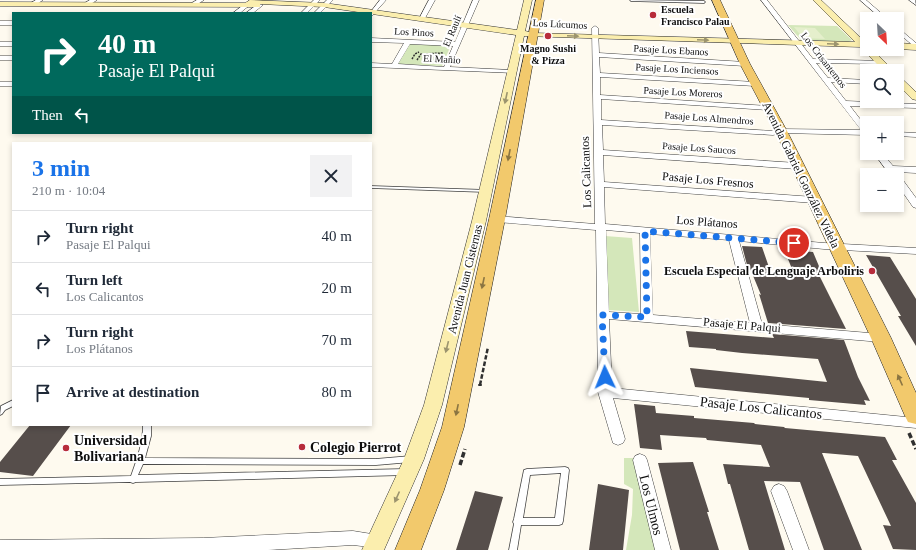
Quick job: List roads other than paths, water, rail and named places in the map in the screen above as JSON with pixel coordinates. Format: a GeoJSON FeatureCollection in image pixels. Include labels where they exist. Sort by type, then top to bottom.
{"type":"FeatureCollection","features":[{"type":"Feature","properties":{"kind":"main road","name":"Avenida Juan Cisternas"},"geometry":{"type":"LineString","coordinates":[[408,550],[432,490],[453,427],[497,219],[525,74],[527,34],[540,0]]}},
{"type":"Feature","properties":{"kind":"main road","name":"Avenida Gabriel González Videla"},"geometry":{"type":"LineString","coordinates":[[710,1],[734,41],[755,84],[781,131],[881,338],[916,416]]}},
{"type":"Feature","properties":{"kind":"street"},"geometry":{"type":"LineString","coordinates":[[32,4],[40,0]]}},
{"type":"Feature","properties":{"kind":"street"},"geometry":{"type":"LineString","coordinates":[[87,4],[94,0]]}},
{"type":"Feature","properties":{"kind":"street"},"geometry":{"type":"LineString","coordinates":[[372,13],[383,0]]}},
{"type":"Feature","properties":{"kind":"street"},"geometry":{"type":"LineString","coordinates":[[422,19],[432,0]]}},
{"type":"Feature","properties":{"kind":"street","name":"El Raulí"},"geometry":{"type":"LineString","coordinates":[[446,69],[476,0]]}},
{"type":"Feature","properties":{"kind":"street","name":"Avenida Juan Cisternas"},"geometry":{"type":"LineString","coordinates":[[376,546],[411,466],[433,405],[486,191],[512,72],[527,34],[528,0]]}},
{"type":"Feature","properties":{"kind":"street","name":"Los Crisantemos"},"geometry":{"type":"LineString","coordinates":[[764,0],[860,127]]}},
{"type":"Feature","properties":{"kind":"street"},"geometry":{"type":"LineString","coordinates":[[817,0],[860,40]]}},
{"type":"Feature","properties":{"kind":"street"},"geometry":{"type":"LineString","coordinates":[[863,0],[877,12]]}},
{"type":"Feature","properties":{"kind":"street"},"geometry":{"type":"LineString","coordinates":[[912,0],[916,3]]}},
{"type":"Feature","properties":{"kind":"street"},"geometry":{"type":"LineString","coordinates":[[238,12],[258,2]]}},
{"type":"Feature","properties":{"kind":"street"},"geometry":{"type":"LineString","coordinates":[[250,12],[258,2]]}},
{"type":"Feature","properties":{"kind":"street"},"geometry":{"type":"LineString","coordinates":[[305,12],[315,2]]}},
{"type":"Feature","properties":{"kind":"street","name":"Los Lúcumos"},"geometry":{"type":"LineString","coordinates":[[0,4],[315,2],[327,3],[368,12]]}},
{"type":"Feature","properties":{"kind":"street"},"geometry":{"type":"LineString","coordinates":[[318,12],[327,3]]}},
{"type":"Feature","properties":{"kind":"street","name":"Los Lúcumos"},"geometry":{"type":"LineString","coordinates":[[372,13],[527,34],[595,32],[734,41],[860,45]]}},
{"type":"Feature","properties":{"kind":"street"},"geometry":{"type":"LineString","coordinates":[[0,23],[12,23]]}},
{"type":"Feature","properties":{"kind":"street","name":"Los Calicantos"},"geometry":{"type":"LineString","coordinates":[[595,32],[600,184],[602,315]]}},
{"type":"Feature","properties":{"kind":"street"},"geometry":{"type":"LineString","coordinates":[[904,35],[916,46]]}},
{"type":"Feature","properties":{"kind":"street","name":"Los Pinos"},"geometry":{"type":"LineString","coordinates":[[372,40],[426,43],[456,47]]}},
{"type":"Feature","properties":{"kind":"street"},"geometry":{"type":"LineString","coordinates":[[394,66],[408,42]]}},
{"type":"Feature","properties":{"kind":"street"},"geometry":{"type":"LineString","coordinates":[[0,44],[12,44]]}},
{"type":"Feature","properties":{"kind":"street"},"geometry":{"type":"LineString","coordinates":[[904,46],[916,46]]}},
{"type":"Feature","properties":{"kind":"street","name":"Pasaje Los Ebanos"},"geometry":{"type":"LineString","coordinates":[[596,56],[745,64]]}},
{"type":"Feature","properties":{"kind":"street"},"geometry":{"type":"LineString","coordinates":[[875,56],[880,62]]}},
{"type":"Feature","properties":{"kind":"street"},"geometry":{"type":"LineString","coordinates":[[0,58],[12,58]]}},
{"type":"Feature","properties":{"kind":"street"},"geometry":{"type":"LineString","coordinates":[[810,61],[880,62]]}},
{"type":"Feature","properties":{"kind":"street","name":"El Mañio"},"geometry":{"type":"LineString","coordinates":[[372,65],[512,72]]}},
{"type":"Feature","properties":{"kind":"street","name":"Pasaje Los Inciensos"},"geometry":{"type":"LineString","coordinates":[[597,75],[755,84]]}},
{"type":"Feature","properties":{"kind":"street"},"geometry":{"type":"LineString","coordinates":[[825,80],[860,82]]}},
{"type":"Feature","properties":{"kind":"street"},"geometry":{"type":"LineString","coordinates":[[0,84],[12,84]]}},
{"type":"Feature","properties":{"kind":"street"},"geometry":{"type":"LineString","coordinates":[[904,86],[916,96]]}},
{"type":"Feature","properties":{"kind":"street","name":"Pasaje Los Moreros"},"geometry":{"type":"LineString","coordinates":[[596,97],[768,108]]}},
{"type":"Feature","properties":{"kind":"street"},"geometry":{"type":"LineString","coordinates":[[843,104],[916,106]]}},
{"type":"Feature","properties":{"kind":"street","name":"Pasaje Los Almendros"},"geometry":{"type":"LineString","coordinates":[[597,122],[773,133],[781,131],[860,135]]}},
{"type":"Feature","properties":{"kind":"street"},"geometry":{"type":"LineString","coordinates":[[904,134],[916,135]]}},
{"type":"Feature","properties":{"kind":"street","name":"Pasaje Los Saucos"},"geometry":{"type":"LineString","coordinates":[[599,152],[797,166]]}},
{"type":"Feature","properties":{"kind":"street"},"geometry":{"type":"LineString","coordinates":[[884,160],[890,168]]}},
{"type":"Feature","properties":{"kind":"street"},"geometry":{"type":"LineString","coordinates":[[904,171],[916,170]]}},
{"type":"Feature","properties":{"kind":"street","name":"Pasaje Los Fresnos"},"geometry":{"type":"LineString","coordinates":[[600,184],[814,200]]}},
{"type":"Feature","properties":{"kind":"street"},"geometry":{"type":"LineString","coordinates":[[904,188],[916,205]]}},
{"type":"Feature","properties":{"kind":"street","name":"Los Plátanos"},"geometry":{"type":"LineString","coordinates":[[497,219],[916,251]]}},
{"type":"Feature","properties":{"kind":"street"},"geometry":{"type":"LineString","coordinates":[[645,231],[647,317]]}},
{"type":"Feature","properties":{"kind":"street"},"geometry":{"type":"LineString","coordinates":[[733,237],[757,327]]}},
{"type":"Feature","properties":{"kind":"street"},"geometry":{"type":"LineString","coordinates":[[602,315],[605,392],[618,439]]}},
{"type":"Feature","properties":{"kind":"street","name":"Pasaje El Palqui"},"geometry":{"type":"LineString","coordinates":[[602,315],[647,317],[881,338]]}},
{"type":"Feature","properties":{"kind":"street","name":"Pasaje Los Calicantos"},"geometry":{"type":"LineString","coordinates":[[605,392],[916,423]]}},
{"type":"Feature","properties":{"kind":"street","name":"Los Ulmos"},"geometry":{"type":"LineString","coordinates":[[640,460],[663,550]]}},
{"type":"Feature","properties":{"kind":"street"},"geometry":{"type":"LineString","coordinates":[[779,491],[801,550]]}},
{"type":"Feature","properties":{"kind":"street"},"geometry":{"type":"LineString","coordinates":[[0,548],[201,548],[353,538],[376,546]]}},
{"type":"Feature","properties":{"kind":"lane"},"geometry":{"type":"LineString","coordinates":[[632,0],[710,1]]}},
{"type":"Feature","properties":{"kind":"lane"},"geometry":{"type":"LineString","coordinates":[[372,187],[486,191]]}},
{"type":"Feature","properties":{"kind":"lane"},"geometry":{"type":"LineString","coordinates":[[0,412],[12,404]]}},
{"type":"Feature","properties":{"kind":"lane"},"geometry":{"type":"LineString","coordinates":[[132,480],[140,461],[147,436],[148,426]]}},
{"type":"Feature","properties":{"kind":"lane"},"geometry":{"type":"LineString","coordinates":[[140,461],[376,462],[411,466]]}},
{"type":"Feature","properties":{"kind":"lane"},"geometry":{"type":"LineString","coordinates":[[0,482],[132,480],[411,466]]}},
{"type":"Feature","properties":{"kind":"lane"},"geometry":{"type":"LineString","coordinates":[[513,550],[517,522],[527,472],[565,470],[559,521],[517,522]]}},
{"type":"Feature","properties":{"kind":"place","name":"Escuela Francisco Palau"},"geometry":{"type":"Point","coordinates":[653,15]}},
{"type":"Feature","properties":{"kind":"place","name":"Magno Sushi & Pizza"},"geometry":{"type":"Point","coordinates":[548,36]}},
{"type":"Feature","properties":{"kind":"place","name":"Escuela Especial de Lenguaje Arboliris"},"geometry":{"type":"Point","coordinates":[872,271]}},
{"type":"Feature","properties":{"kind":"place","name":"Colegio Pierrot"},"geometry":{"type":"Point","coordinates":[302,447]}},
{"type":"Feature","properties":{"kind":"place","name":"Universidad Bolivariana"},"geometry":{"type":"Point","coordinates":[66,448]}}]}
